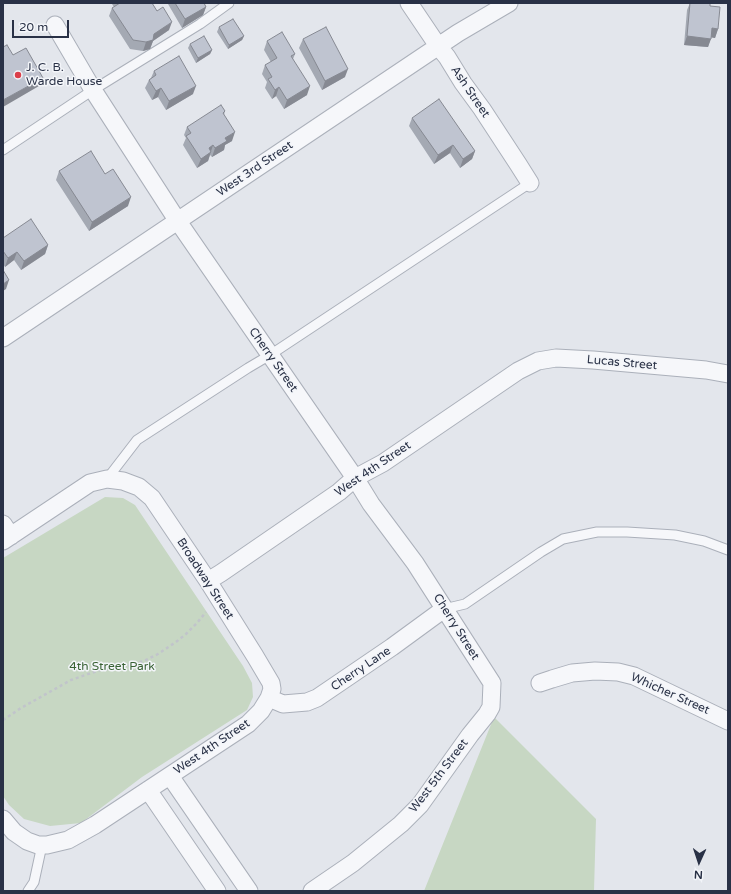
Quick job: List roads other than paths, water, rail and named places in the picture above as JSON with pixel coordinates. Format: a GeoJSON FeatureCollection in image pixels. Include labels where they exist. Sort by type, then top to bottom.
{"type":"FeatureCollection","features":[{"type":"Feature","properties":{"kind":"street","name":"Ash Street"},"geometry":{"type":"LineString","coordinates":[[408,3],[482,109],[530,183]]}},
{"type":"Feature","properties":{"kind":"street","name":"West 3rd Street"},"geometry":{"type":"LineString","coordinates":[[3,338],[438,46],[509,3]]}},
{"type":"Feature","properties":{"kind":"street","name":"Cherry Street"},"geometry":{"type":"LineString","coordinates":[[55,25],[93,90],[177,220],[372,504],[415,563],[492,683],[492,692]]}},
{"type":"Feature","properties":{"kind":"street","name":"Lucas Street"},"geometry":{"type":"LineString","coordinates":[[518,371],[538,361],[556,358],[706,370],[728,374]]}},
{"type":"Feature","properties":{"kind":"street","name":"West 4th Street"},"geometry":{"type":"LineString","coordinates":[[208,581],[339,492],[355,478],[383,463],[518,371]]}},
{"type":"Feature","properties":{"kind":"street"},"geometry":{"type":"LineString","coordinates":[[6,534],[90,483],[111,480]]}},
{"type":"Feature","properties":{"kind":"street","name":"Broadway Street"},"geometry":{"type":"LineString","coordinates":[[111,480],[123,481],[139,487],[152,498],[208,581],[271,683],[272,689],[269,698]]}},
{"type":"Feature","properties":{"kind":"street","name":"Cherry Lane"},"geometry":{"type":"LineString","coordinates":[[269,698],[283,704],[307,702],[317,698],[392,647],[444,609]]}},
{"type":"Feature","properties":{"kind":"street","name":"Whicher Street"},"geometry":{"type":"LineString","coordinates":[[540,683],[572,673],[595,671],[618,672],[634,676],[728,721]]}},
{"type":"Feature","properties":{"kind":"street","name":"West 5th Street"},"geometry":{"type":"LineString","coordinates":[[312,891],[353,863],[401,824],[420,805],[470,735],[487,714],[491,707],[492,692]]}},
{"type":"Feature","properties":{"kind":"street","name":"West 4th Street"},"geometry":{"type":"LineString","coordinates":[[148,790],[248,724],[261,711],[269,698]]}},
{"type":"Feature","properties":{"kind":"street"},"geometry":{"type":"LineString","coordinates":[[170,776],[249,891]]}},
{"type":"Feature","properties":{"kind":"street"},"geometry":{"type":"LineString","coordinates":[[3,819],[14,832],[27,840],[38,845],[48,845],[68,840],[95,825],[148,790],[217,891]]}},
{"type":"Feature","properties":{"kind":"lane"},"geometry":{"type":"LineString","coordinates":[[3,150],[93,90],[200,24],[229,3]]}},
{"type":"Feature","properties":{"kind":"lane"},"geometry":{"type":"LineString","coordinates":[[111,480],[137,440],[270,355],[530,183]]}},
{"type":"Feature","properties":{"kind":"lane"},"geometry":{"type":"LineString","coordinates":[[444,609],[465,604],[563,539],[597,532],[676,535],[704,541],[728,550]]}},
{"type":"Feature","properties":{"kind":"lane"},"geometry":{"type":"LineString","coordinates":[[28,891],[34,882],[42,845]]}},
{"type":"Feature","properties":{"kind":"place","name":"J. C. B. Warde House"},"geometry":{"type":"Point","coordinates":[18,75]}},
{"type":"Feature","properties":{"kind":"park label","name":"4th Street Park"},"geometry":{"type":"Point","coordinates":[112,667]}}]}
